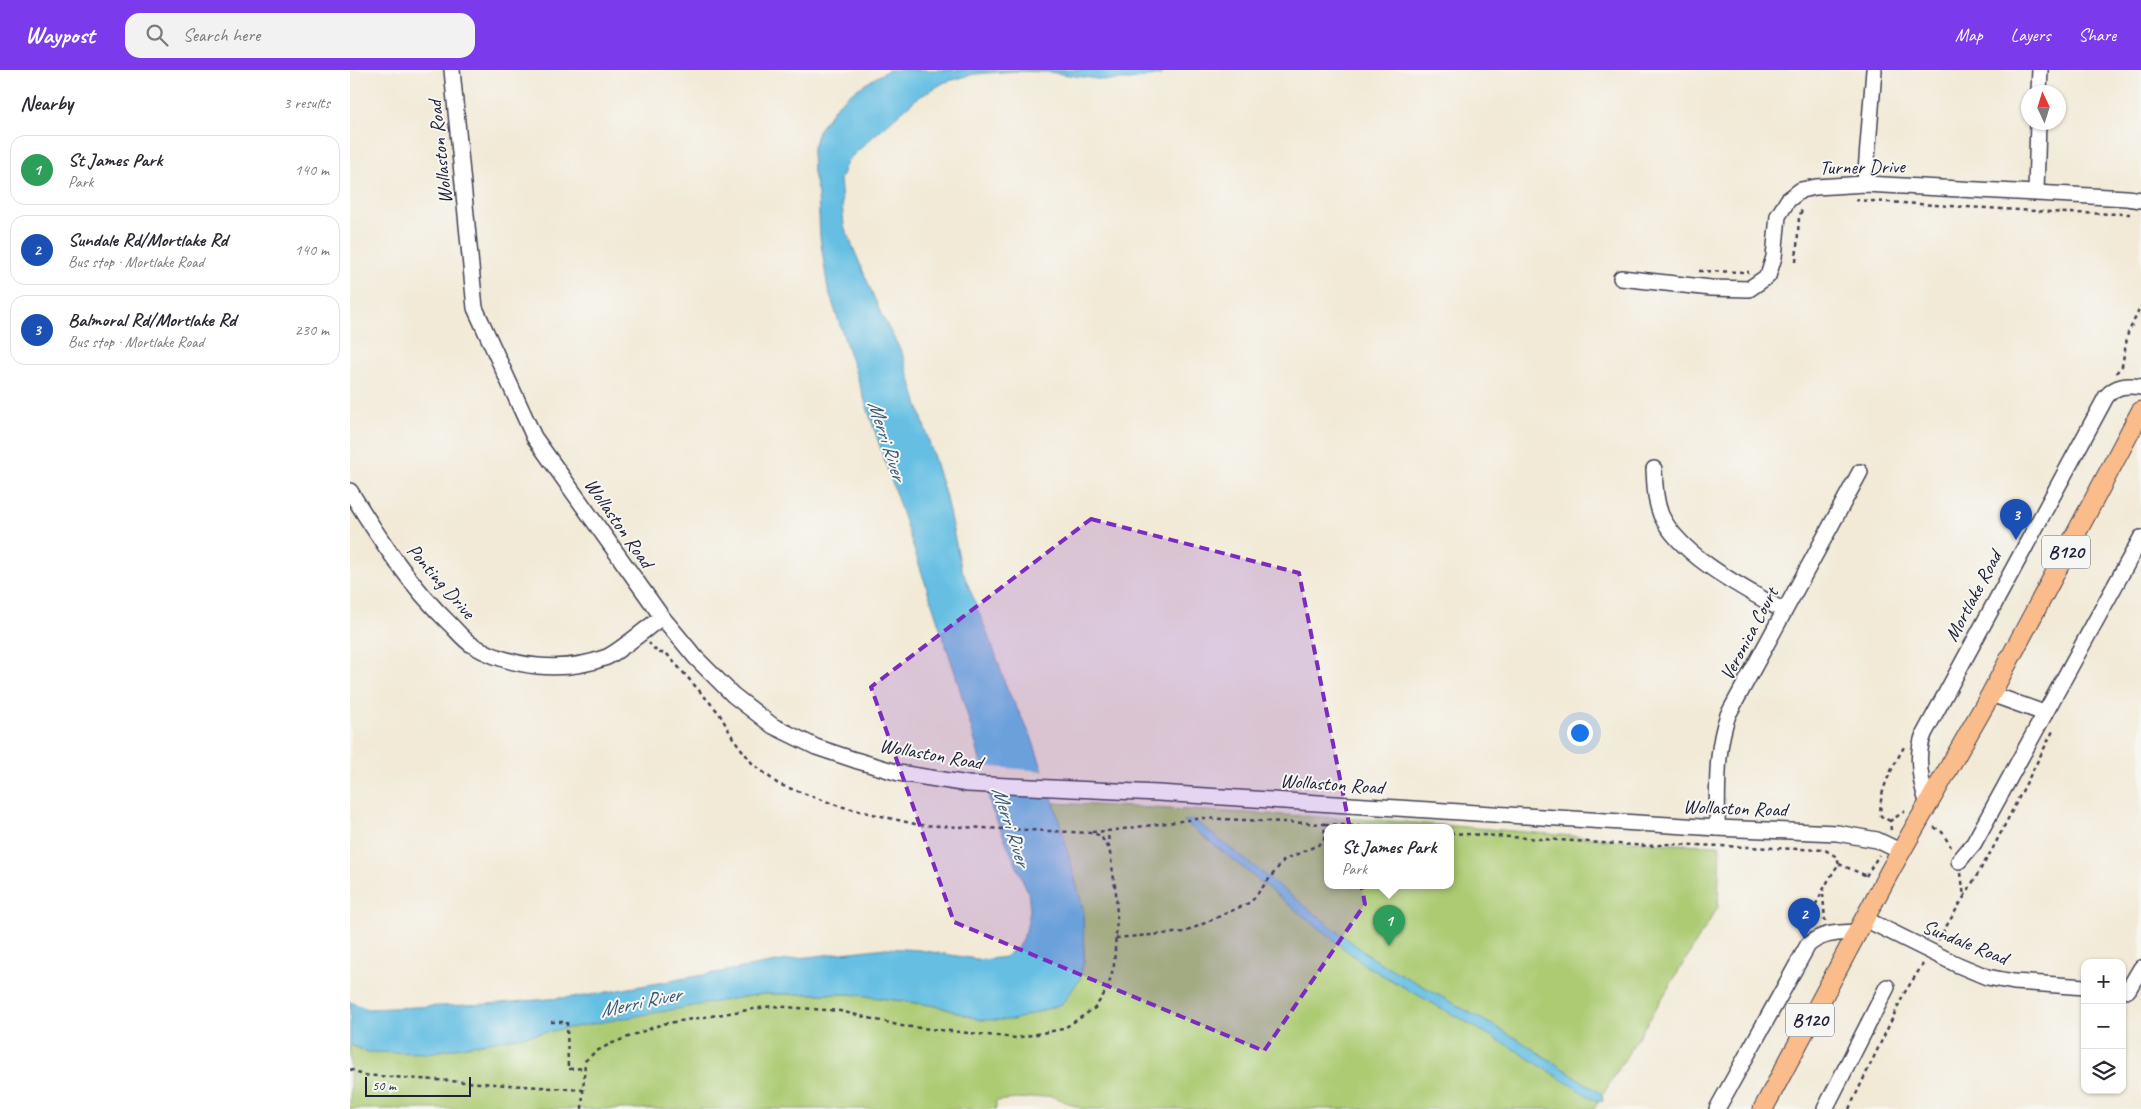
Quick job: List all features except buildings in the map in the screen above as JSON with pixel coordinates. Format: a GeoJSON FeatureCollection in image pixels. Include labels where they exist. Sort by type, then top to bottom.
{"type":"FeatureCollection","features":[{"type":"Feature","properties":{"kind":"main road","name":"B120"},"geometry":{"type":"LineString","coordinates":[[1763,1109],[1884,882],[1991,694],[2141,411]]}},
{"type":"Feature","properties":{"kind":"street","name":"Wollaston Road"},"geometry":{"type":"LineString","coordinates":[[452,70],[475,308],[534,437],[662,617],[696,658],[733,695],[773,726],[816,747],[864,763],[899,773],[968,784],[1717,828],[1815,831],[1854,835],[1877,840],[1902,852]]}},
{"type":"Feature","properties":{"kind":"street"},"geometry":{"type":"LineString","coordinates":[[1865,184],[1874,70]]}},
{"type":"Feature","properties":{"kind":"street"},"geometry":{"type":"LineString","coordinates":[[2039,85],[2040,70]]}},
{"type":"Feature","properties":{"kind":"street"},"geometry":{"type":"LineString","coordinates":[[2036,192],[2038,130]]}},
{"type":"Feature","properties":{"kind":"street","name":"Turner Drive"},"geometry":{"type":"LineString","coordinates":[[1620,278],[1711,288],[1749,289],[1768,276],[1774,257],[1778,216],[1788,200],[1801,190],[1816,187],[1865,184],[2036,192],[2141,200]]}},
{"type":"Feature","properties":{"kind":"street","name":"Mortlake Road"},"geometry":{"type":"LineString","coordinates":[[1928,805],[1919,751],[1924,734],[2106,397],[2120,386],[2141,387]]}},
{"type":"Feature","properties":{"kind":"street"},"geometry":{"type":"LineString","coordinates":[[1654,469],[1656,495],[1661,514],[1671,532],[1708,565],[1784,611]]}},
{"type":"Feature","properties":{"kind":"street","name":"Veronica Court"},"geometry":{"type":"LineString","coordinates":[[1717,828],[1722,734],[1728,715],[1860,472]]}},
{"type":"Feature","properties":{"kind":"street","name":"Ponting Drive"},"geometry":{"type":"LineString","coordinates":[[350,492],[380,540],[434,609],[470,644],[505,661],[570,667],[608,656],[662,617]]}},
{"type":"Feature","properties":{"kind":"street"},"geometry":{"type":"LineString","coordinates":[[1959,861],[1974,843],[2141,538]]}},
{"type":"Feature","properties":{"kind":"street"},"geometry":{"type":"LineString","coordinates":[[1991,694],[2044,713]]}},
{"type":"Feature","properties":{"kind":"street"},"geometry":{"type":"LineString","coordinates":[[1718,1109],[1808,945],[1815,939],[1828,933],[1861,925]]}},
{"type":"Feature","properties":{"kind":"street","name":"Sundale Road"},"geometry":{"type":"LineString","coordinates":[[1861,925],[1931,952],[1987,977],[2014,982],[2081,987]]}},
{"type":"Feature","properties":{"kind":"street"},"geometry":{"type":"LineString","coordinates":[[2130,990],[2141,968]]}},
{"type":"Feature","properties":{"kind":"street"},"geometry":{"type":"LineString","coordinates":[[1825,1109],[1886,987]]}},
{"type":"Feature","properties":{"kind":"path"},"geometry":{"type":"LineString","coordinates":[[1852,200],[2066,213],[2133,214]]}},
{"type":"Feature","properties":{"kind":"path"},"geometry":{"type":"LineString","coordinates":[[1796,262],[1799,218],[1804,204]]}},
{"type":"Feature","properties":{"kind":"path"},"geometry":{"type":"LineString","coordinates":[[1776,237],[1797,238]]}},
{"type":"Feature","properties":{"kind":"path"},"geometry":{"type":"LineString","coordinates":[[1699,271],[1757,272]]}},
{"type":"Feature","properties":{"kind":"path"},"geometry":{"type":"LineString","coordinates":[[639,633],[658,653],[666,653],[719,713],[733,738],[752,763],[778,784],[840,806],[903,822],[936,827],[978,827],[1101,836],[1110,853]]}},
{"type":"Feature","properties":{"kind":"path"},"geometry":{"type":"LineString","coordinates":[[1080,833],[1203,818],[1325,824]]}},
{"type":"Feature","properties":{"kind":"path"},"geometry":{"type":"LineString","coordinates":[[582,1109],[585,1061],[595,1052],[662,1024],[772,1006],[840,1011],[902,1026],[1016,1038],[1062,1029],[1095,1008],[1108,988],[1114,965],[1116,893],[1108,831]]}},
{"type":"Feature","properties":{"kind":"path"},"geometry":{"type":"LineString","coordinates":[[1454,833],[1649,846],[1677,844],[1826,850],[1832,852],[1837,857],[1839,864],[1845,868],[1884,882]]}},
{"type":"Feature","properties":{"kind":"path"},"geometry":{"type":"LineString","coordinates":[[1116,938],[1185,932],[1251,902],[1284,860],[1318,845],[1324,840]]}},
{"type":"Feature","properties":{"kind":"path"},"geometry":{"type":"LineString","coordinates":[[1828,933],[1823,907],[1823,893],[1826,880],[1839,864]]}},
{"type":"Feature","properties":{"kind":"path"},"geometry":{"type":"LineString","coordinates":[[1849,1109],[1905,992],[1964,897]]}},
{"type":"Feature","properties":{"kind":"path"},"geometry":{"type":"LineString","coordinates":[[551,1022],[567,1022],[568,1069],[585,1068]]}},
{"type":"Feature","properties":{"kind":"path"},"geometry":{"type":"LineString","coordinates":[[350,1069],[362,1075],[583,1090]]}},
{"type":"Feature","properties":{"kind":"highlighted area"},"geometry":{"type":"Polygon","coordinates":[[[1091,519],[1299,573],[1365,904],[1264,1051],[954,922],[871,687],[1091,519]]]}},
{"type":"Feature","properties":{"kind":"green space"},"geometry":{"type":"Polygon","coordinates":[[[1054,803],[1428,824],[1324,824],[1324,889],[1454,889],[1454,826],[1669,844],[1720,845],[1718,907],[1594,1109],[1082,1109],[1051,1096],[996,1101],[996,1109],[350,1109],[350,1045],[368,1052],[761,994],[851,994],[937,1006],[981,1020],[1084,961],[1083,909],[1054,803]]]}},
{"type":"Feature","properties":{"kind":"water","name":"Merri River"},"geometry":{"type":"Polygon","coordinates":[[[888,70],[1167,70],[1160,75],[1130,80],[1104,80],[1048,72],[1015,71],[975,74],[945,82],[916,99],[867,142],[847,161],[840,180],[844,226],[881,314],[902,353],[945,494],[961,567],[1007,689],[1031,736],[1054,803],[1083,909],[1084,961],[1080,979],[1062,1004],[1013,1020],[981,1020],[937,1006],[851,994],[761,994],[428,1053],[368,1052],[350,1045],[350,1002],[368,1009],[488,1004],[585,996],[799,958],[886,948],[919,950],[982,960],[1005,957],[1018,947],[1026,931],[1030,910],[1028,892],[992,810],[977,748],[956,676],[828,289],[820,237],[818,194],[813,173],[812,151],[818,131],[836,106],[851,93],[888,70]]]}},
{"type":"Feature","properties":{"kind":"water"},"geometry":{"type":"Polygon","coordinates":[[[1194,820],[1372,958],[1519,1040],[1602,1094],[1603,1101],[1597,1102],[1514,1049],[1366,966],[1184,821],[1194,820]]]}},
{"type":"Feature","properties":{"kind":"pier"},"geometry":{"type":"Polygon","coordinates":[[[979,766],[1045,771],[1053,794],[985,791],[979,766]]]}},
{"type":"Feature","properties":{"kind":"place","name":"Balmoral Rd/Mortlake Rd"},"geometry":{"type":"Point","coordinates":[2016,540]}},
{"type":"Feature","properties":{"kind":"place","name":"Sundale Rd/Mortlake Rd"},"geometry":{"type":"Point","coordinates":[1804,939]}},
{"type":"Feature","properties":{"kind":"place","name":"St James Park"},"geometry":{"type":"Point","coordinates":[1389,946]}}]}
